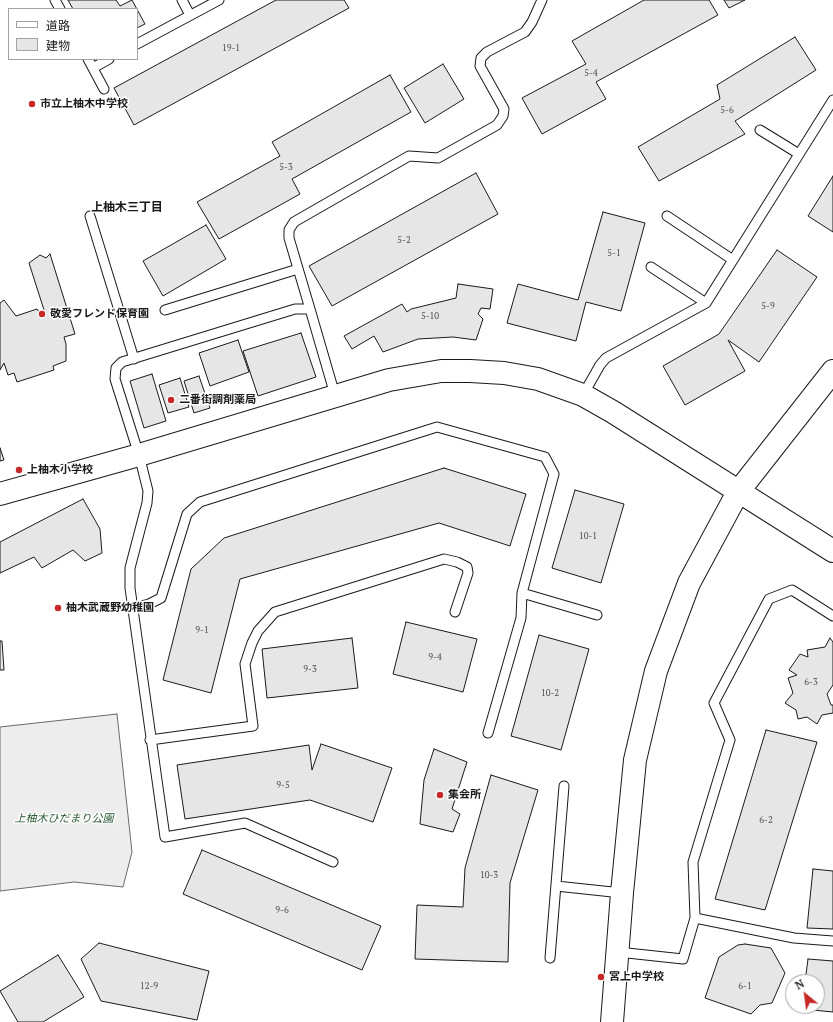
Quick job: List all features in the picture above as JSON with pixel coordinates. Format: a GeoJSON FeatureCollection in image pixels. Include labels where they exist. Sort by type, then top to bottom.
{"type":"FeatureCollection","features":[{"type":"Feature","properties":{"kind":"street"},"geometry":{"type":"LineString","coordinates":[[0,494],[139,456],[335,395],[410,375],[441,371],[470,371],[504,374],[538,380],[583,395],[613,412],[833,551]]}},
{"type":"Feature","properties":{"kind":"street"},"geometry":{"type":"LineString","coordinates":[[613,1013],[622,893],[635,760],[656,670],[689,582],[738,492],[833,371]]}},
{"type":"Feature","properties":{"kind":"lane"},"geometry":{"type":"LineString","coordinates":[[182,0],[190,15]]}},
{"type":"Feature","properties":{"kind":"lane"},"geometry":{"type":"LineString","coordinates":[[138,43],[218,0]]}},
{"type":"Feature","properties":{"kind":"lane"},"geometry":{"type":"LineString","coordinates":[[335,395],[289,238],[289,230],[294,222],[409,156],[438,158],[500,122],[504,109],[480,66],[481,58],[487,52],[524,32],[532,22],[542,0]]}},
{"type":"Feature","properties":{"kind":"lane"},"geometry":{"type":"LineString","coordinates":[[89,60],[104,90]]}},
{"type":"Feature","properties":{"kind":"lane"},"geometry":{"type":"LineString","coordinates":[[93,68],[107,60]]}},
{"type":"Feature","properties":{"kind":"lane"},"geometry":{"type":"LineString","coordinates":[[583,395],[600,365],[606,358],[706,303],[833,100]]}},
{"type":"Feature","properties":{"kind":"lane"},"geometry":{"type":"LineString","coordinates":[[760,130],[799,154]]}},
{"type":"Feature","properties":{"kind":"lane"},"geometry":{"type":"LineString","coordinates":[[90,216],[134,359]]}},
{"type":"Feature","properties":{"kind":"lane"},"geometry":{"type":"LineString","coordinates":[[667,216],[733,260]]}},
{"type":"Feature","properties":{"kind":"lane"},"geometry":{"type":"LineString","coordinates":[[652,267],[706,303]]}},
{"type":"Feature","properties":{"kind":"lane"},"geometry":{"type":"LineString","coordinates":[[165,310],[298,269]]}},
{"type":"Feature","properties":{"kind":"lane"},"geometry":{"type":"LineString","coordinates":[[310,309],[295,310],[122,362],[116,368],[114,379],[139,456],[148,491],[148,502],[130,568],[130,588],[134,608],[150,740],[164,836],[245,823],[333,862]]}},
{"type":"Feature","properties":{"kind":"lane"},"geometry":{"type":"LineString","coordinates":[[134,608],[149,604],[161,598],[187,514],[200,502],[437,427],[545,457],[554,474],[522,593],[521,618],[488,733]]}},
{"type":"Feature","properties":{"kind":"lane"},"geometry":{"type":"LineString","coordinates":[[150,740],[253,726],[245,664],[258,631],[275,612],[444,559],[457,562],[467,567],[468,573],[456,612]]}},
{"type":"Feature","properties":{"kind":"lane"},"geometry":{"type":"LineString","coordinates":[[618,952],[683,959],[695,918],[693,862],[730,740],[714,703],[769,600],[792,590],[833,616]]}},
{"type":"Feature","properties":{"kind":"lane"},"geometry":{"type":"LineString","coordinates":[[522,593],[597,615]]}},
{"type":"Feature","properties":{"kind":"lane"},"geometry":{"type":"LineString","coordinates":[[550,958],[564,786]]}},
{"type":"Feature","properties":{"kind":"lane"},"geometry":{"type":"LineString","coordinates":[[556,886],[622,893]]}},
{"type":"Feature","properties":{"kind":"lane"},"geometry":{"type":"LineString","coordinates":[[695,918],[794,938],[833,941]]}},
{"type":"Feature","properties":{"kind":"shaded area","name":"上柚木ひだまり公園"},"geometry":{"type":"Polygon","coordinates":[[[117,714],[132,852],[123,887],[74,882],[0,891],[0,727],[117,714]]]}},
{"type":"Feature","properties":{"kind":"building"},"geometry":{"type":"Polygon","coordinates":[[[68,0],[116,0],[120,6],[132,0],[136,8],[72,8],[68,0]]]}},
{"type":"Feature","properties":{"kind":"building"},"geometry":{"type":"Polygon","coordinates":[[[276,0],[344,0],[349,8],[134,125],[114,88],[276,0]]]}},
{"type":"Feature","properties":{"kind":"building"},"geometry":{"type":"Polygon","coordinates":[[[644,0],[709,0],[718,15],[596,82],[606,99],[542,134],[522,98],[586,64],[572,41],[644,0]]]}},
{"type":"Feature","properties":{"kind":"building"},"geometry":{"type":"Polygon","coordinates":[[[724,0],[745,0],[729,8],[724,0]]]}},
{"type":"Feature","properties":{"kind":"building"},"geometry":{"type":"Polygon","coordinates":[[[138,11],[145,24],[138,28],[138,11]]]}},
{"type":"Feature","properties":{"kind":"building"},"geometry":{"type":"Polygon","coordinates":[[[795,37],[816,70],[735,121],[745,134],[659,181],[638,147],[720,99],[717,85],[795,37]]]}},
{"type":"Feature","properties":{"kind":"building"},"geometry":{"type":"Polygon","coordinates":[[[443,64],[464,99],[425,123],[404,88],[443,64]]]}},
{"type":"Feature","properties":{"kind":"building"},"geometry":{"type":"Polygon","coordinates":[[[390,75],[411,112],[292,179],[300,194],[219,239],[197,202],[280,156],[272,142],[390,75]]]}},
{"type":"Feature","properties":{"kind":"building"},"geometry":{"type":"Polygon","coordinates":[[[476,173],[498,214],[332,306],[309,266],[476,173]]]}},
{"type":"Feature","properties":{"kind":"building"},"geometry":{"type":"Polygon","coordinates":[[[833,176],[833,232],[808,216],[833,176]]]}},
{"type":"Feature","properties":{"kind":"building"},"geometry":{"type":"Polygon","coordinates":[[[603,212],[645,223],[621,311],[586,302],[576,341],[507,323],[518,284],[578,300],[603,212]]]}},
{"type":"Feature","properties":{"kind":"building"},"geometry":{"type":"Polygon","coordinates":[[[206,225],[226,259],[163,296],[143,261],[206,225]]]}},
{"type":"Feature","properties":{"kind":"building"},"geometry":{"type":"Polygon","coordinates":[[[777,250],[817,277],[759,362],[728,340],[745,371],[685,405],[663,366],[719,334],[777,250]]]}},
{"type":"Feature","properties":{"kind":"building"},"geometry":{"type":"Polygon","coordinates":[[[50,254],[75,334],[64,337],[66,344],[66,361],[53,366],[54,370],[17,382],[14,373],[8,375],[4,363],[0,370],[0,303],[4,300],[16,316],[37,309],[39,312],[44,310],[29,263],[40,255],[46,258],[50,254]]]}},
{"type":"Feature","properties":{"kind":"building"},"geometry":{"type":"Polygon","coordinates":[[[458,284],[493,289],[490,309],[481,308],[478,314],[483,319],[476,340],[453,337],[418,339],[383,352],[374,336],[352,349],[344,336],[402,304],[407,312],[411,309],[456,298],[458,284]]]}},
{"type":"Feature","properties":{"kind":"building"},"geometry":{"type":"Polygon","coordinates":[[[301,333],[316,377],[258,396],[243,351],[301,333]]]}},
{"type":"Feature","properties":{"kind":"building"},"geometry":{"type":"Polygon","coordinates":[[[238,340],[249,372],[210,386],[199,353],[238,340]]]}},
{"type":"Feature","properties":{"kind":"building"},"geometry":{"type":"Polygon","coordinates":[[[152,374],[166,421],[144,428],[130,381],[152,374]]]}},
{"type":"Feature","properties":{"kind":"building"},"geometry":{"type":"Polygon","coordinates":[[[199,376],[210,408],[194,413],[184,381],[199,376]]]}},
{"type":"Feature","properties":{"kind":"building"},"geometry":{"type":"Polygon","coordinates":[[[180,378],[189,407],[168,413],[159,385],[180,378]]]}},
{"type":"Feature","properties":{"kind":"building"},"geometry":{"type":"Polygon","coordinates":[[[0,448],[4,460],[0,461],[0,448]]]}},
{"type":"Feature","properties":{"kind":"building"},"geometry":{"type":"Polygon","coordinates":[[[444,468],[526,494],[510,546],[439,523],[240,579],[211,693],[163,680],[191,569],[224,538],[444,468]]]}},
{"type":"Feature","properties":{"kind":"building"},"geometry":{"type":"Polygon","coordinates":[[[575,490],[624,504],[601,583],[552,568],[575,490]]]}},
{"type":"Feature","properties":{"kind":"building"},"geometry":{"type":"Polygon","coordinates":[[[83,499],[100,529],[102,553],[85,561],[73,550],[42,568],[34,557],[0,573],[0,542],[83,499]]]}},
{"type":"Feature","properties":{"kind":"building"},"geometry":{"type":"Polygon","coordinates":[[[406,622],[477,639],[463,692],[393,674],[406,622]]]}},
{"type":"Feature","properties":{"kind":"building"},"geometry":{"type":"Polygon","coordinates":[[[539,635],[589,649],[561,750],[511,736],[539,635]]]}},
{"type":"Feature","properties":{"kind":"building"},"geometry":{"type":"Polygon","coordinates":[[[352,638],[358,688],[267,698],[262,649],[352,638]]]}},
{"type":"Feature","properties":{"kind":"building"},"geometry":{"type":"Polygon","coordinates":[[[830,638],[833,642],[833,685],[827,694],[831,705],[833,705],[833,713],[822,715],[817,724],[807,717],[798,719],[796,710],[785,703],[793,693],[788,678],[797,675],[789,670],[800,654],[808,657],[807,650],[825,647],[830,638]]]}},
{"type":"Feature","properties":{"kind":"building"},"geometry":{"type":"Polygon","coordinates":[[[0,641],[2,641],[4,670],[0,670],[0,641]]]}},
{"type":"Feature","properties":{"kind":"building"},"geometry":{"type":"Polygon","coordinates":[[[766,730],[817,742],[765,910],[715,899],[766,730]]]}},
{"type":"Feature","properties":{"kind":"building"},"geometry":{"type":"Polygon","coordinates":[[[321,744],[392,768],[373,822],[310,800],[185,819],[177,765],[309,745],[312,770],[321,744]]]}},
{"type":"Feature","properties":{"kind":"building","name":"集会所"},"geometry":{"type":"Polygon","coordinates":[[[434,749],[467,762],[452,809],[460,814],[453,832],[420,824],[424,780],[434,749]]]}},
{"type":"Feature","properties":{"kind":"building"},"geometry":{"type":"Polygon","coordinates":[[[491,775],[538,790],[510,883],[508,962],[415,959],[417,905],[463,907],[465,868],[491,775]]]}},
{"type":"Feature","properties":{"kind":"building"},"geometry":{"type":"Polygon","coordinates":[[[202,850],[381,926],[362,970],[183,894],[202,850]]]}},
{"type":"Feature","properties":{"kind":"building"},"geometry":{"type":"Polygon","coordinates":[[[813,869],[833,871],[833,929],[807,928],[813,869]]]}},
{"type":"Feature","properties":{"kind":"building"},"geometry":{"type":"Polygon","coordinates":[[[99,943],[209,971],[197,1020],[101,1001],[81,959],[99,943]]]}},
{"type":"Feature","properties":{"kind":"building"},"geometry":{"type":"Polygon","coordinates":[[[745,944],[771,948],[785,973],[772,1003],[760,1005],[751,1014],[705,998],[719,957],[738,945],[745,944]]]}},
{"type":"Feature","properties":{"kind":"building"},"geometry":{"type":"Polygon","coordinates":[[[58,955],[84,997],[43,1022],[18,1022],[0,991],[58,955]]]}},
{"type":"Feature","properties":{"kind":"building"},"geometry":{"type":"Polygon","coordinates":[[[808,959],[833,961],[833,1012],[825,1011],[825,974],[806,974],[808,959]]]}},
{"type":"Feature","properties":{"kind":"place","name":"市立上柚木中学校"},"geometry":{"type":"Point","coordinates":[32,104]}},
{"type":"Feature","properties":{"kind":"place","name":"敬愛フレンド保育園"},"geometry":{"type":"Point","coordinates":[42,314]}},
{"type":"Feature","properties":{"kind":"place","name":"二番街調剤薬局"},"geometry":{"type":"Point","coordinates":[171,400]}},
{"type":"Feature","properties":{"kind":"place","name":"上柚木小学校"},"geometry":{"type":"Point","coordinates":[19,470]}},
{"type":"Feature","properties":{"kind":"place","name":"柚木武蔵野幼稚園"},"geometry":{"type":"Point","coordinates":[58,608]}},
{"type":"Feature","properties":{"kind":"place","name":"集会所"},"geometry":{"type":"Point","coordinates":[440,795]}},
{"type":"Feature","properties":{"kind":"place","name":"宮上中学校"},"geometry":{"type":"Point","coordinates":[601,977]}},
{"type":"Feature","properties":{"kind":"district","name":"上柚木三丁目"},"geometry":{"type":"Point","coordinates":[127,208]}}]}
